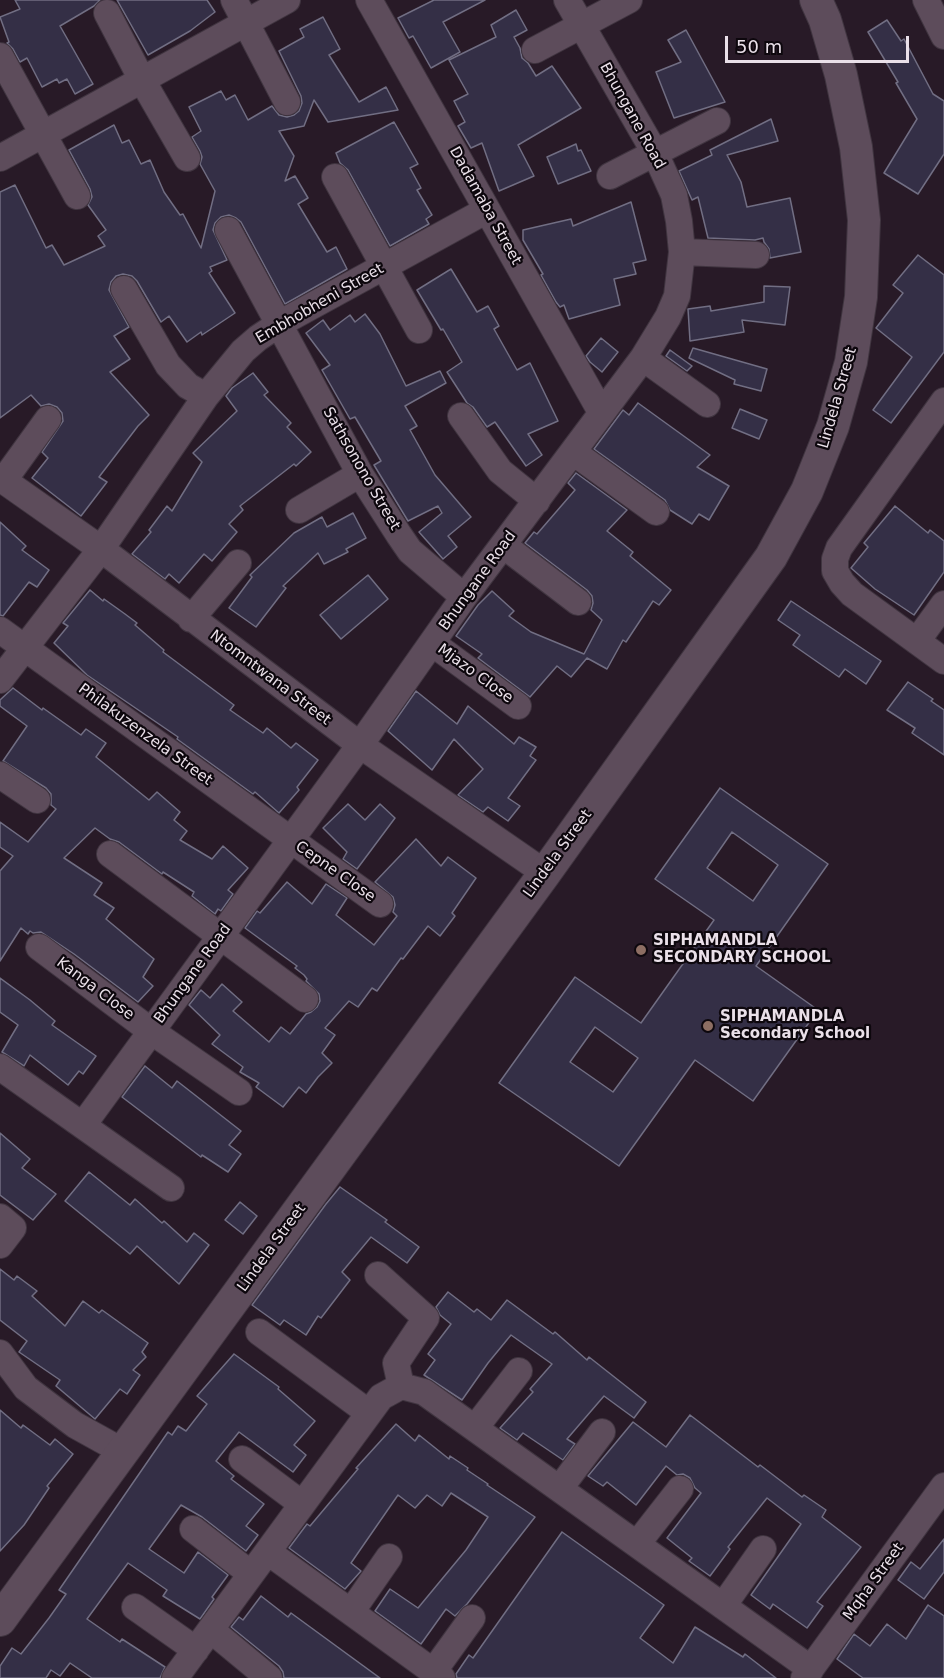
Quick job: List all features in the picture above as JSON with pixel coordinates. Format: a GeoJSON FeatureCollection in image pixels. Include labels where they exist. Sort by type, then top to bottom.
{"type":"FeatureCollection","features":[{"type":"Feature","properties":{"kind":"street"},"geometry":{"type":"LineString","coordinates":[[234,0],[287,102]]}},
{"type":"Feature","properties":{"kind":"street"},"geometry":{"type":"LineString","coordinates":[[0,158],[286,0]]}},
{"type":"Feature","properties":{"kind":"street","name":"Dadamaba Street"},"geometry":{"type":"LineString","coordinates":[[369,0],[601,412]]}},
{"type":"Feature","properties":{"kind":"street","name":"Bhungane Road"},"geometry":{"type":"LineString","coordinates":[[82,1125],[360,745],[464,597],[643,358],[668,317],[677,296],[682,252],[680,221],[674,195],[655,153],[567,0]]}},
{"type":"Feature","properties":{"kind":"street"},"geometry":{"type":"LineString","coordinates":[[535,50],[629,0]]}},
{"type":"Feature","properties":{"kind":"street","name":"Lindela Street"},"geometry":{"type":"LineString","coordinates":[[0,1620],[215,1327],[771,557],[807,491],[833,426],[851,362],[861,297],[864,220],[856,147],[843,85],[825,20],[816,0]]}},
{"type":"Feature","properties":{"kind":"street"},"geometry":{"type":"LineString","coordinates":[[926,0],[944,36]]}},
{"type":"Feature","properties":{"kind":"street"},"geometry":{"type":"LineString","coordinates":[[107,13],[187,158]]}},
{"type":"Feature","properties":{"kind":"street"},"geometry":{"type":"LineString","coordinates":[[0,56],[77,196]]}},
{"type":"Feature","properties":{"kind":"street"},"geometry":{"type":"LineString","coordinates":[[610,176],[717,121]]}},
{"type":"Feature","properties":{"kind":"street"},"geometry":{"type":"LineString","coordinates":[[335,177],[419,330]]}},
{"type":"Feature","properties":{"kind":"street","name":"Embhobheni Street"},"geometry":{"type":"LineString","coordinates":[[0,680],[101,549],[206,396],[243,351],[279,324],[487,210]]}},
{"type":"Feature","properties":{"kind":"street","name":"Sathsonono Street"},"geometry":{"type":"LineString","coordinates":[[228,230],[360,474],[410,551],[464,597]]}},
{"type":"Feature","properties":{"kind":"street"},"geometry":{"type":"LineString","coordinates":[[682,252],[756,255]]}},
{"type":"Feature","properties":{"kind":"street"},"geometry":{"type":"LineString","coordinates":[[124,289],[168,365],[188,386],[206,396]]}},
{"type":"Feature","properties":{"kind":"street"},"geometry":{"type":"LineString","coordinates":[[643,358],[707,404]]}},
{"type":"Feature","properties":{"kind":"street"},"geometry":{"type":"LineString","coordinates":[[944,401],[839,548],[835,559],[837,577],[847,589],[944,661]]}},
{"type":"Feature","properties":{"kind":"street"},"geometry":{"type":"LineString","coordinates":[[461,416],[500,471],[537,501]]}},
{"type":"Feature","properties":{"kind":"street"},"geometry":{"type":"LineString","coordinates":[[2,479],[48,419]]}},
{"type":"Feature","properties":{"kind":"street"},"geometry":{"type":"LineString","coordinates":[[573,452],[656,513]]}},
{"type":"Feature","properties":{"kind":"street"},"geometry":{"type":"LineString","coordinates":[[299,510],[360,474]]}},
{"type":"Feature","properties":{"kind":"street","name":"Ntomntwana Street"},"geometry":{"type":"LineString","coordinates":[[2,479],[101,549],[190,619],[360,745],[544,873]]}},
{"type":"Feature","properties":{"kind":"street"},"geometry":{"type":"LineString","coordinates":[[503,545],[578,602]]}},
{"type":"Feature","properties":{"kind":"street"},"geometry":{"type":"LineString","coordinates":[[190,619],[238,563]]}},
{"type":"Feature","properties":{"kind":"street"},"geometry":{"type":"LineString","coordinates":[[916,641],[944,604]]}},
{"type":"Feature","properties":{"kind":"street","name":"Philakuzenzela Street"},"geometry":{"type":"LineString","coordinates":[[0,630],[290,841]]}},
{"type":"Feature","properties":{"kind":"street","name":"Mjazo Close"},"geometry":{"type":"LineString","coordinates":[[432,643],[518,706]]}},
{"type":"Feature","properties":{"kind":"street"},"geometry":{"type":"LineString","coordinates":[[0,775],[37,800]]}},
{"type":"Feature","properties":{"kind":"street","name":"Cepne Close"},"geometry":{"type":"LineString","coordinates":[[290,841],[380,904]]}},
{"type":"Feature","properties":{"kind":"street"},"geometry":{"type":"LineString","coordinates":[[110,854],[305,999]]}},
{"type":"Feature","properties":{"kind":"street","name":"Kanga Close"},"geometry":{"type":"LineString","coordinates":[[39,947],[151,1031],[239,1092]]}},
{"type":"Feature","properties":{"kind":"street"},"geometry":{"type":"LineString","coordinates":[[0,1067],[171,1188]]}},
{"type":"Feature","properties":{"kind":"street"},"geometry":{"type":"LineString","coordinates":[[0,1217],[13,1228],[0,1245]]}},
{"type":"Feature","properties":{"kind":"street"},"geometry":{"type":"LineString","coordinates":[[378,1275],[426,1318],[396,1363],[401,1386]]}},
{"type":"Feature","properties":{"kind":"street"},"geometry":{"type":"LineString","coordinates":[[259,1332],[369,1413]]}},
{"type":"Feature","properties":{"kind":"street"},"geometry":{"type":"LineString","coordinates":[[0,1353],[26,1388],[75,1425],[122,1451]]}},
{"type":"Feature","properties":{"kind":"street"},"geometry":{"type":"LineString","coordinates":[[475,1428],[519,1371]]}},
{"type":"Feature","properties":{"kind":"street"},"geometry":{"type":"LineString","coordinates":[[175,1678],[381,1397],[401,1386],[424,1392],[560,1488],[723,1606],[807,1673]]}},
{"type":"Feature","properties":{"kind":"street"},"geometry":{"type":"LineString","coordinates":[[560,1488],[602,1432]]}},
{"type":"Feature","properties":{"kind":"street"},"geometry":{"type":"LineString","coordinates":[[242,1459],[302,1504]]}},
{"type":"Feature","properties":{"kind":"street","name":"Mqha Street"},"geometry":{"type":"LineString","coordinates":[[807,1673],[944,1486]]}},
{"type":"Feature","properties":{"kind":"street"},"geometry":{"type":"LineString","coordinates":[[637,1544],[680,1489]]}},
{"type":"Feature","properties":{"kind":"street"},"geometry":{"type":"LineString","coordinates":[[193,1529],[251,1574]]}},
{"type":"Feature","properties":{"kind":"street"},"geometry":{"type":"LineString","coordinates":[[723,1606],[763,1549]]}},
{"type":"Feature","properties":{"kind":"street"},"geometry":{"type":"LineString","coordinates":[[268,1552],[437,1675],[472,1618]]}},
{"type":"Feature","properties":{"kind":"street"},"geometry":{"type":"LineString","coordinates":[[351,1612],[389,1557]]}},
{"type":"Feature","properties":{"kind":"street"},"geometry":{"type":"LineString","coordinates":[[135,1607],[203,1640],[269,1678]]}},
{"type":"Feature","properties":{"kind":"building"},"geometry":{"type":"Polygon","coordinates":[[[15,0],[100,0],[60,26],[93,84],[75,94],[67,79],[59,83],[57,79],[42,87],[27,58],[20,62],[7,43],[9,42],[0,17],[20,9],[15,0]]]}},
{"type":"Feature","properties":{"kind":"building"},"geometry":{"type":"Polygon","coordinates":[[[117,0],[207,0],[215,12],[190,31],[148,55],[117,0]]]}},
{"type":"Feature","properties":{"kind":"building"},"geometry":{"type":"Polygon","coordinates":[[[434,0],[485,0],[443,22],[460,52],[431,68],[413,36],[409,38],[398,18],[434,0]]]}},
{"type":"Feature","properties":{"kind":"building"},"geometry":{"type":"Polygon","coordinates":[[[516,10],[527,30],[514,37],[522,58],[536,76],[552,66],[581,108],[518,145],[534,176],[499,191],[482,143],[471,148],[458,126],[465,122],[454,101],[468,94],[449,60],[496,37],[491,25],[516,10]]]}},
{"type":"Feature","properties":{"kind":"building"},"geometry":{"type":"Polygon","coordinates":[[[323,17],[340,49],[329,55],[359,102],[386,87],[398,110],[328,122],[314,100],[304,126],[279,131],[294,156],[285,181],[295,176],[308,198],[298,204],[327,252],[336,247],[347,269],[285,304],[241,222],[229,215],[221,217],[215,223],[213,230],[227,260],[210,267],[212,271],[209,273],[235,313],[187,342],[169,316],[161,322],[132,276],[123,274],[116,276],[109,290],[129,327],[114,336],[130,359],[110,372],[149,415],[99,477],[107,482],[81,516],[32,478],[48,458],[42,452],[63,421],[62,413],[57,407],[49,404],[41,406],[31,395],[0,418],[0,192],[15,185],[46,248],[52,245],[64,265],[105,246],[98,236],[106,230],[88,205],[92,197],[90,189],[69,150],[114,125],[122,143],[129,140],[141,164],[150,160],[164,192],[180,215],[183,214],[201,248],[215,191],[200,164],[202,157],[192,137],[201,131],[189,107],[221,91],[226,100],[235,95],[248,120],[272,106],[279,115],[287,117],[294,115],[299,111],[302,103],[301,96],[279,51],[304,37],[300,29],[323,17]]]}},
{"type":"Feature","properties":{"kind":"building"},"geometry":{"type":"Polygon","coordinates":[[[887,20],[901,41],[904,39],[933,94],[944,101],[944,154],[918,194],[884,173],[917,119],[868,32],[887,20]]]}},
{"type":"Feature","properties":{"kind":"building"},"geometry":{"type":"Polygon","coordinates":[[[686,30],[725,102],[674,118],[656,72],[681,62],[668,40],[686,30]]]}},
{"type":"Feature","properties":{"kind":"building"},"geometry":{"type":"Polygon","coordinates":[[[771,119],[778,141],[727,155],[741,182],[747,207],[790,198],[801,252],[770,258],[769,249],[763,238],[755,240],[708,238],[698,197],[692,200],[679,171],[712,155],[710,150],[771,119]]]}},
{"type":"Feature","properties":{"kind":"building"},"geometry":{"type":"Polygon","coordinates":[[[394,122],[418,164],[410,168],[421,188],[417,190],[432,215],[426,219],[429,224],[390,246],[348,170],[340,163],[336,153],[394,122]]]}},
{"type":"Feature","properties":{"kind":"building"},"geometry":{"type":"Polygon","coordinates":[[[576,144],[591,171],[558,184],[547,157],[576,144]]]}},
{"type":"Feature","properties":{"kind":"building"},"geometry":{"type":"Polygon","coordinates":[[[631,202],[646,260],[633,263],[636,274],[614,279],[620,305],[569,319],[564,305],[560,307],[556,302],[541,275],[543,274],[523,240],[523,230],[571,219],[573,226],[631,202]]]}},
{"type":"Feature","properties":{"kind":"building"},"geometry":{"type":"Polygon","coordinates":[[[918,255],[944,275],[944,352],[891,423],[873,410],[912,357],[876,328],[903,293],[893,285],[918,255]]]}},
{"type":"Feature","properties":{"kind":"building"},"geometry":{"type":"Polygon","coordinates":[[[451,269],[477,312],[488,306],[499,326],[494,329],[517,370],[530,363],[558,421],[528,434],[542,455],[526,466],[495,422],[487,427],[473,407],[467,403],[447,372],[462,362],[417,290],[451,269]]]}},
{"type":"Feature","properties":{"kind":"building"},"geometry":{"type":"Polygon","coordinates":[[[764,286],[790,287],[785,325],[742,320],[744,332],[690,341],[688,309],[710,306],[711,311],[764,302],[764,286]]]}},
{"type":"Feature","properties":{"kind":"building"},"geometry":{"type":"Polygon","coordinates":[[[365,314],[380,334],[406,386],[440,371],[446,383],[405,406],[417,426],[410,430],[435,475],[471,517],[448,536],[457,547],[443,559],[419,532],[442,513],[438,506],[408,521],[374,465],[381,461],[355,417],[350,419],[322,370],[330,365],[306,333],[323,320],[330,330],[350,315],[355,322],[365,314]]]}},
{"type":"Feature","properties":{"kind":"building"},"geometry":{"type":"Polygon","coordinates":[[[601,338],[618,352],[602,372],[586,356],[601,338]]]}},
{"type":"Feature","properties":{"kind":"building"},"geometry":{"type":"Polygon","coordinates":[[[693,348],[767,369],[761,391],[734,384],[735,380],[689,358],[693,348]]]}},
{"type":"Feature","properties":{"kind":"building"},"geometry":{"type":"Polygon","coordinates":[[[670,350],[692,366],[687,371],[666,356],[670,350]]]}},
{"type":"Feature","properties":{"kind":"building"},"geometry":{"type":"Polygon","coordinates":[[[253,373],[268,392],[264,395],[291,423],[287,427],[311,452],[296,466],[294,464],[240,506],[243,510],[229,524],[237,532],[212,561],[204,554],[179,583],[169,574],[165,579],[132,554],[151,532],[149,530],[167,506],[172,511],[202,462],[193,453],[237,411],[226,396],[232,388],[253,373]]]}},
{"type":"Feature","properties":{"kind":"building"},"geometry":{"type":"Polygon","coordinates":[[[638,403],[710,455],[697,467],[729,486],[709,520],[699,514],[692,524],[670,510],[665,500],[594,449],[623,410],[629,415],[638,403]]]}},
{"type":"Feature","properties":{"kind":"building"},"geometry":{"type":"Polygon","coordinates":[[[740,409],[767,420],[759,439],[732,428],[740,409]]]}},
{"type":"Feature","properties":{"kind":"building"},"geometry":{"type":"Polygon","coordinates":[[[576,473],[627,510],[607,531],[633,552],[630,556],[671,590],[659,605],[653,601],[626,642],[623,640],[607,669],[587,658],[571,677],[557,666],[530,697],[478,658],[482,654],[456,636],[478,605],[492,591],[514,611],[509,616],[531,632],[584,654],[602,620],[591,610],[592,596],[525,543],[534,532],[537,534],[575,490],[568,483],[576,473]]]}},
{"type":"Feature","properties":{"kind":"building"},"geometry":{"type":"Polygon","coordinates":[[[895,506],[928,533],[930,530],[944,541],[944,572],[914,615],[875,589],[851,568],[868,547],[864,543],[895,506]]]}},
{"type":"Feature","properties":{"kind":"building"},"geometry":{"type":"Polygon","coordinates":[[[353,513],[366,538],[346,549],[348,552],[324,564],[318,553],[283,586],[286,588],[256,627],[229,608],[252,577],[250,575],[294,533],[322,517],[327,527],[353,513]]]}},
{"type":"Feature","properties":{"kind":"building"},"geometry":{"type":"Polygon","coordinates":[[[0,522],[26,546],[22,550],[49,570],[37,587],[29,582],[3,616],[0,615],[0,522]]]}},
{"type":"Feature","properties":{"kind":"building"},"geometry":{"type":"Polygon","coordinates":[[[368,575],[388,599],[341,639],[320,615],[368,575]]]}},
{"type":"Feature","properties":{"kind":"building"},"geometry":{"type":"Polygon","coordinates":[[[90,590],[137,623],[135,625],[164,650],[163,652],[234,705],[230,710],[263,733],[267,728],[291,748],[296,743],[318,760],[297,787],[299,790],[279,813],[255,792],[253,794],[177,739],[178,737],[87,675],[54,643],[68,626],[63,623],[90,590]]]}},
{"type":"Feature","properties":{"kind":"building"},"geometry":{"type":"Polygon","coordinates":[[[791,601],[881,661],[866,684],[845,669],[839,677],[793,645],[800,635],[778,620],[791,601]]]}},
{"type":"Feature","properties":{"kind":"building"},"geometry":{"type":"Polygon","coordinates":[[[908,682],[933,699],[931,701],[944,710],[944,755],[912,733],[915,728],[887,710],[908,682]]]}},
{"type":"Feature","properties":{"kind":"building"},"geometry":{"type":"Polygon","coordinates":[[[13,688],[81,735],[86,729],[106,743],[96,757],[149,800],[157,792],[180,812],[174,820],[187,831],[180,840],[212,859],[223,846],[248,868],[228,890],[233,894],[221,911],[218,909],[215,914],[192,896],[194,892],[163,872],[162,874],[119,842],[110,839],[95,828],[64,858],[102,883],[94,895],[114,908],[106,919],[154,959],[143,977],[153,986],[138,1002],[41,932],[30,931],[28,934],[21,928],[0,961],[0,871],[13,856],[0,847],[0,822],[28,842],[56,809],[51,805],[51,794],[46,788],[3,761],[27,726],[0,706],[0,700],[13,688]]]}},
{"type":"Feature","properties":{"kind":"building"},"geometry":{"type":"Polygon","coordinates":[[[416,691],[457,724],[468,706],[514,744],[519,737],[536,747],[530,756],[536,760],[508,798],[520,806],[508,821],[488,807],[483,812],[458,795],[483,769],[454,739],[432,770],[388,731],[416,691]]]}},
{"type":"Feature","properties":{"kind":"building"},"geometry":{"type":"Polygon","coordinates":[[[720,788],[828,864],[756,966],[818,1010],[753,1101],[695,1060],[619,1166],[499,1083],[575,977],[641,1023],[714,920],[655,879],[720,788]],[[732,832],[707,868],[753,901],[778,865],[732,832]],[[595,1027],[570,1062],[613,1092],[638,1058],[595,1027]]]}},
{"type":"Feature","properties":{"kind":"building"},"geometry":{"type":"Polygon","coordinates":[[[348,804],[365,820],[380,804],[395,818],[357,869],[343,859],[347,852],[323,828],[348,804]]]}},
{"type":"Feature","properties":{"kind":"building"},"geometry":{"type":"Polygon","coordinates":[[[416,839],[441,866],[448,857],[476,878],[452,913],[455,916],[440,936],[428,926],[377,991],[372,988],[358,1007],[349,1001],[325,1028],[335,1035],[322,1053],[332,1063],[306,1093],[299,1087],[283,1107],[256,1087],[259,1083],[240,1072],[243,1067],[212,1044],[220,1035],[189,1005],[201,990],[210,998],[222,984],[242,1002],[233,1011],[269,1042],[281,1027],[290,1034],[306,1014],[317,1007],[320,1001],[319,994],[306,981],[304,975],[295,968],[297,966],[245,928],[257,911],[260,913],[287,882],[312,904],[326,884],[347,898],[336,915],[374,945],[397,916],[393,912],[395,905],[393,897],[375,882],[416,839]]]}},
{"type":"Feature","properties":{"kind":"building"},"geometry":{"type":"Polygon","coordinates":[[[0,978],[55,1021],[52,1025],[96,1056],[83,1074],[79,1071],[68,1085],[30,1055],[24,1066],[2,1052],[18,1025],[0,1012],[0,978]]]}},
{"type":"Feature","properties":{"kind":"building"},"geometry":{"type":"Polygon","coordinates":[[[145,1066],[172,1088],[177,1081],[241,1131],[229,1145],[241,1154],[228,1172],[202,1155],[201,1157],[122,1097],[145,1066]]]}},
{"type":"Feature","properties":{"kind":"building"},"geometry":{"type":"Polygon","coordinates":[[[0,1133],[30,1159],[22,1168],[56,1194],[33,1220],[0,1195],[0,1133]]]}},
{"type":"Feature","properties":{"kind":"building"},"geometry":{"type":"Polygon","coordinates":[[[89,1172],[130,1205],[135,1199],[187,1242],[194,1233],[209,1245],[179,1284],[137,1246],[130,1254],[65,1201],[89,1172]]]}},
{"type":"Feature","properties":{"kind":"building"},"geometry":{"type":"Polygon","coordinates":[[[340,1187],[387,1220],[385,1222],[419,1247],[407,1263],[371,1237],[342,1272],[350,1280],[321,1318],[318,1316],[306,1335],[284,1320],[280,1325],[252,1305],[340,1187]]]}},
{"type":"Feature","properties":{"kind":"building"},"geometry":{"type":"Polygon","coordinates":[[[240,1202],[257,1216],[243,1234],[225,1220],[240,1202]]]}},
{"type":"Feature","properties":{"kind":"building"},"geometry":{"type":"Polygon","coordinates":[[[0,1269],[14,1280],[17,1276],[37,1291],[32,1296],[65,1326],[83,1301],[99,1313],[102,1310],[148,1343],[142,1352],[146,1357],[133,1370],[140,1375],[127,1394],[120,1389],[95,1419],[56,1386],[60,1380],[19,1352],[27,1341],[0,1320],[0,1269]]]}},
{"type":"Feature","properties":{"kind":"building"},"geometry":{"type":"Polygon","coordinates":[[[448,1292],[474,1312],[477,1309],[491,1320],[507,1300],[553,1334],[555,1332],[587,1360],[589,1357],[646,1402],[634,1418],[604,1396],[567,1439],[575,1444],[563,1460],[523,1433],[517,1440],[500,1428],[533,1392],[530,1389],[552,1364],[511,1335],[462,1400],[424,1375],[435,1360],[428,1354],[451,1324],[440,1315],[436,1307],[448,1292]]]}},
{"type":"Feature","properties":{"kind":"building"},"geometry":{"type":"Polygon","coordinates":[[[234,1354],[279,1387],[278,1389],[315,1421],[294,1445],[306,1455],[293,1472],[239,1432],[216,1461],[234,1476],[231,1479],[264,1504],[246,1526],[258,1535],[246,1551],[202,1517],[181,1505],[149,1549],[184,1573],[198,1552],[228,1575],[200,1619],[163,1596],[167,1590],[128,1563],[87,1619],[120,1642],[122,1639],[165,1667],[160,1678],[92,1678],[70,1663],[60,1676],[51,1670],[46,1678],[0,1678],[0,1666],[12,1648],[21,1654],[66,1594],[59,1590],[168,1432],[172,1435],[178,1426],[186,1431],[207,1404],[197,1396],[234,1354]]]}},
{"type":"Feature","properties":{"kind":"building"},"geometry":{"type":"Polygon","coordinates":[[[0,1410],[21,1428],[23,1425],[50,1445],[55,1439],[73,1454],[47,1486],[49,1488],[24,1525],[0,1551],[0,1410]]]}},
{"type":"Feature","properties":{"kind":"building"},"geometry":{"type":"Polygon","coordinates":[[[690,1415],[758,1467],[760,1465],[802,1497],[804,1495],[826,1510],[822,1517],[861,1547],[817,1602],[823,1606],[807,1628],[773,1604],[770,1609],[751,1595],[801,1524],[767,1498],[728,1547],[730,1549],[710,1576],[689,1561],[692,1558],[667,1538],[701,1493],[695,1488],[690,1478],[683,1474],[677,1475],[666,1466],[636,1505],[607,1482],[603,1486],[588,1476],[633,1422],[666,1447],[690,1415]]]}},
{"type":"Feature","properties":{"kind":"building"},"geometry":{"type":"Polygon","coordinates":[[[396,1424],[415,1441],[419,1435],[449,1459],[450,1456],[487,1485],[535,1517],[467,1604],[455,1616],[446,1609],[421,1644],[375,1611],[390,1589],[418,1608],[466,1550],[488,1517],[451,1493],[442,1506],[427,1495],[415,1508],[398,1495],[351,1563],[361,1571],[345,1589],[289,1548],[307,1524],[310,1526],[358,1469],[356,1468],[396,1424]]]}},
{"type":"Feature","properties":{"kind":"building"},"geometry":{"type":"Polygon","coordinates":[[[562,1532],[664,1605],[640,1638],[673,1663],[695,1627],[743,1657],[745,1654],[776,1678],[457,1678],[456,1674],[469,1655],[473,1658],[562,1532]]]}},
{"type":"Feature","properties":{"kind":"building"},"geometry":{"type":"Polygon","coordinates":[[[944,1539],[944,1572],[924,1599],[898,1580],[911,1562],[920,1569],[944,1539]]]}},
{"type":"Feature","properties":{"kind":"building"},"geometry":{"type":"Polygon","coordinates":[[[261,1596],[288,1617],[291,1613],[380,1678],[284,1678],[279,1666],[231,1627],[239,1617],[243,1620],[261,1596]]]}},
{"type":"Feature","properties":{"kind":"building"},"geometry":{"type":"Polygon","coordinates":[[[928,1605],[944,1616],[944,1678],[863,1678],[837,1659],[854,1634],[870,1646],[887,1624],[906,1639],[928,1605]]]}},
{"type":"Feature","properties":{"kind":"place","name":"SIPHAMANDLA SECONDARY SCHOOL"},"geometry":{"type":"Point","coordinates":[641,950]}},
{"type":"Feature","properties":{"kind":"place","name":"SIPHAMANDLA Secondary School"},"geometry":{"type":"Point","coordinates":[708,1026]}}]}
